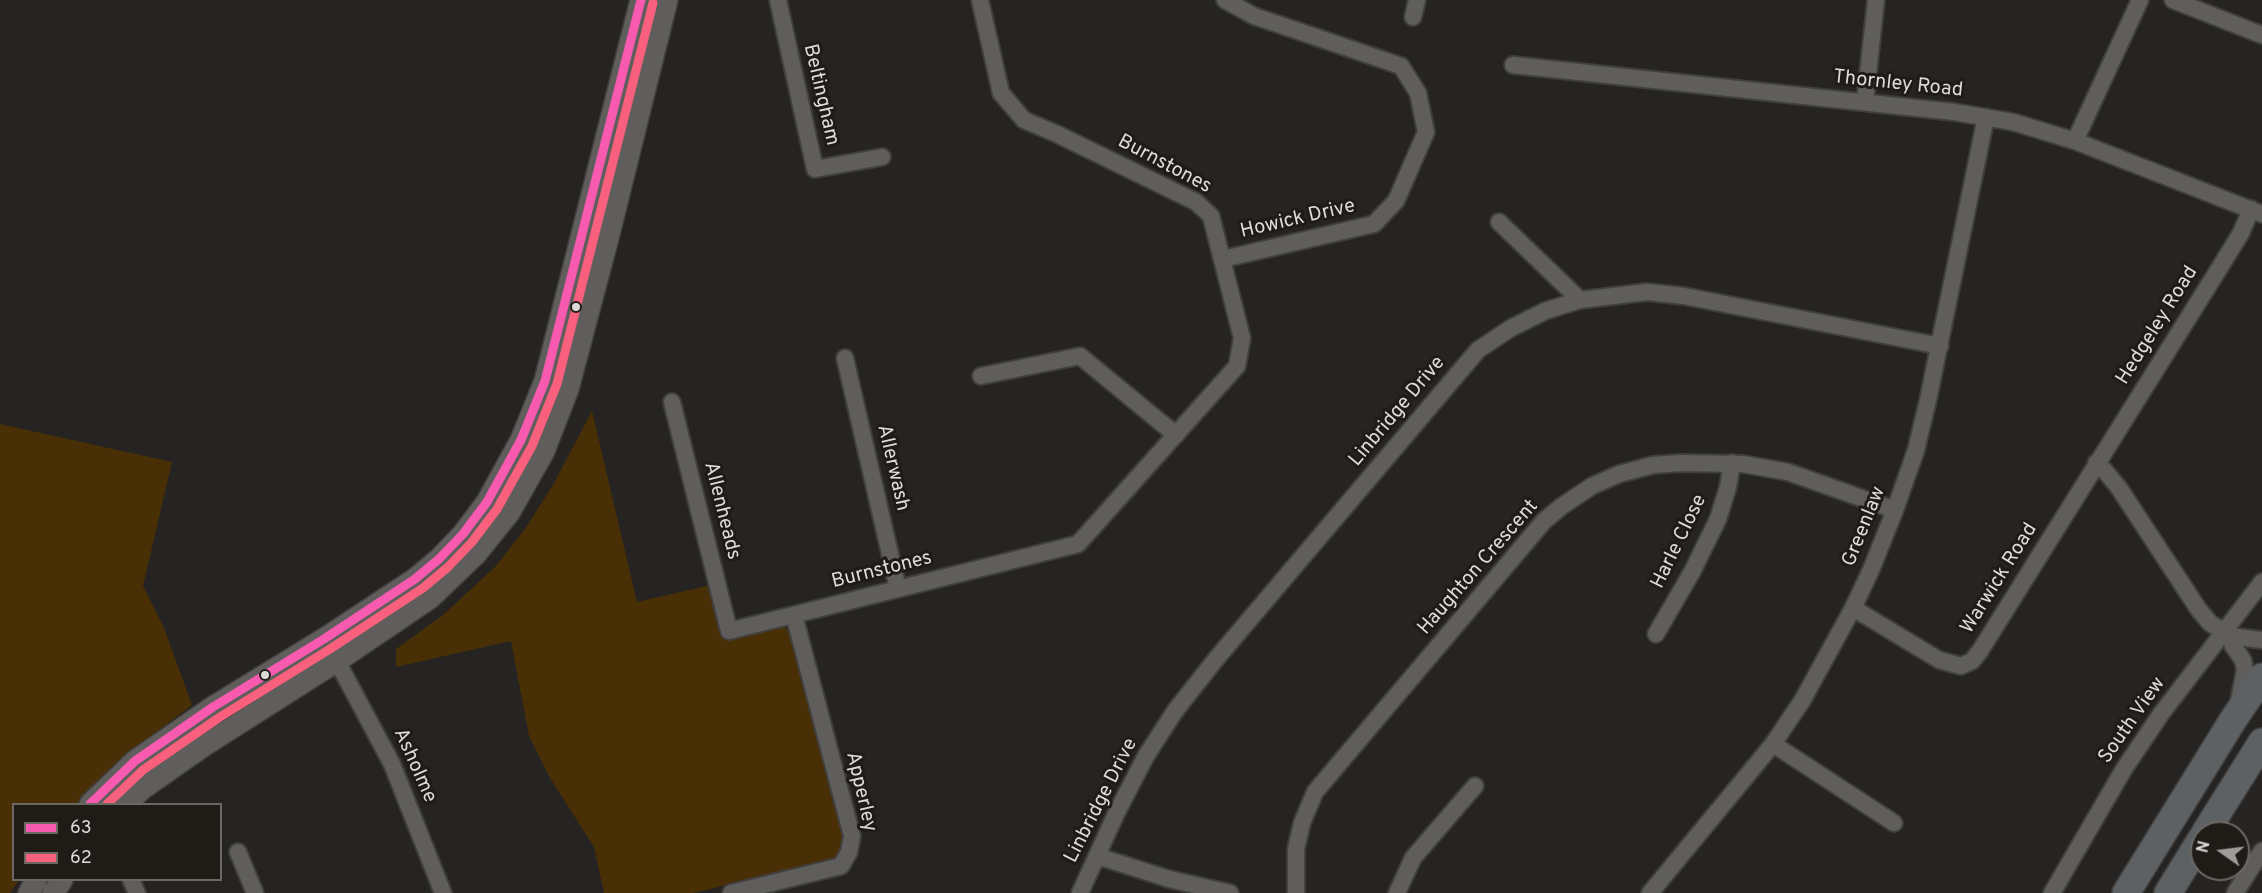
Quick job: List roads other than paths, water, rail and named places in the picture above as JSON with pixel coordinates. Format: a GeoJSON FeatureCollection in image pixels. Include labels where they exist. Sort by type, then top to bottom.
{"type":"FeatureCollection","features":[{"type":"Feature","properties":{"kind":"highway"},"geometry":{"type":"LineString","coordinates":[[2126,893],[2262,677]]}},
{"type":"Feature","properties":{"kind":"highway"},"geometry":{"type":"LineString","coordinates":[[2213,821],[2262,742]]}},
{"type":"Feature","properties":{"kind":"highway"},"geometry":{"type":"LineString","coordinates":[[2168,893],[2190,857]]}},
{"type":"Feature","properties":{"kind":"street"},"geometry":{"type":"LineString","coordinates":[[91,803],[135,761],[213,707],[324,639],[415,579],[439,560],[488,502],[521,440],[545,381],[641,0]]}},
{"type":"Feature","properties":{"kind":"street"},"geometry":{"type":"LineString","coordinates":[[127,803],[142,789],[206,745],[430,598],[476,554],[509,513],[543,451],[568,389],[667,0]]}},
{"type":"Feature","properties":{"kind":"street","name":"Beltingham"},"geometry":{"type":"LineString","coordinates":[[778,0],[815,169],[882,157]]}},
{"type":"Feature","properties":{"kind":"street","name":"Burnstones"},"geometry":{"type":"LineString","coordinates":[[729,631],[1077,544],[1237,366],[1242,338],[1211,216],[1196,202],[1024,120],[1001,93],[980,0]]}},
{"type":"Feature","properties":{"kind":"street","name":"Howick Drive"},"geometry":{"type":"LineString","coordinates":[[1223,259],[1374,224],[1396,201],[1426,132],[1418,93],[1401,66],[1254,16],[1226,0]]}},
{"type":"Feature","properties":{"kind":"street"},"geometry":{"type":"LineString","coordinates":[[1864,102],[1876,0]]}},
{"type":"Feature","properties":{"kind":"street"},"geometry":{"type":"LineString","coordinates":[[2075,141],[2140,0]]}},
{"type":"Feature","properties":{"kind":"street"},"geometry":{"type":"LineString","coordinates":[[2173,0],[2262,35]]}},
{"type":"Feature","properties":{"kind":"street","name":"Thornley Road"},"geometry":{"type":"LineString","coordinates":[[1513,65],[1864,102],[2013,122],[2075,141],[2256,212]]}},
{"type":"Feature","properties":{"kind":"street","name":"Greenlaw"},"geometry":{"type":"LineString","coordinates":[[1650,893],[1773,744],[1802,701],[1853,608],[1895,510],[1916,450],[1940,346],[1986,117]]}},
{"type":"Feature","properties":{"kind":"street","name":"Hedgeley Road"},"geometry":{"type":"LineString","coordinates":[[2096,463],[2256,212]]}},
{"type":"Feature","properties":{"kind":"street"},"geometry":{"type":"LineString","coordinates":[[1498,222],[1580,300]]}},
{"type":"Feature","properties":{"kind":"street","name":"Linbridge Drive"},"geometry":{"type":"LineString","coordinates":[[1080,893],[1146,756],[1175,711],[1216,659],[1479,350],[1510,328],[1545,311],[1580,300],[1647,292],[1684,296],[1940,346]]}},
{"type":"Feature","properties":{"kind":"street"},"geometry":{"type":"LineString","coordinates":[[981,376],[1080,356],[1176,435]]}},
{"type":"Feature","properties":{"kind":"street","name":"Allerwash"},"geometry":{"type":"LineString","coordinates":[[844,358],[898,589]]}},
{"type":"Feature","properties":{"kind":"street","name":"Allenheads"},"geometry":{"type":"LineString","coordinates":[[672,402],[729,631]]}},
{"type":"Feature","properties":{"kind":"street","name":"Haughton Crescent"},"geometry":{"type":"LineString","coordinates":[[1296,893],[1296,849],[1302,823],[1315,792],[1544,521],[1592,486],[1619,474],[1653,465],[1732,463],[1788,472],[1895,510]]}},
{"type":"Feature","properties":{"kind":"street","name":"Harle Close"},"geometry":{"type":"LineString","coordinates":[[1656,634],[1692,572],[1718,519],[1728,487],[1732,463]]}},
{"type":"Feature","properties":{"kind":"street"},"geometry":{"type":"LineString","coordinates":[[2096,463],[2119,488],[2199,610],[2210,623],[2226,634],[2262,640]]}},
{"type":"Feature","properties":{"kind":"street","name":"Warwick Road"},"geometry":{"type":"LineString","coordinates":[[1853,608],[1951,665],[1961,666],[1972,661],[2096,463]]}},
{"type":"Feature","properties":{"kind":"street","name":"South View"},"geometry":{"type":"LineString","coordinates":[[2052,893],[2124,769],[2161,714],[2226,634],[2262,582]]}},
{"type":"Feature","properties":{"kind":"street","name":"Apperley"},"geometry":{"type":"LineString","coordinates":[[731,893],[842,866],[849,852],[852,836],[794,615]]}},
{"type":"Feature","properties":{"kind":"street"},"geometry":{"type":"LineString","coordinates":[[2226,634],[2242,660],[2245,670],[2233,720]]}},
{"type":"Feature","properties":{"kind":"street"},"geometry":{"type":"LineString","coordinates":[[324,639],[337,661]]}},
{"type":"Feature","properties":{"kind":"street","name":"Asholme"},"geometry":{"type":"LineString","coordinates":[[337,661],[392,764],[443,893]]}},
{"type":"Feature","properties":{"kind":"street"},"geometry":{"type":"LineString","coordinates":[[1773,744],[1894,823]]}},
{"type":"Feature","properties":{"kind":"street"},"geometry":{"type":"LineString","coordinates":[[1397,893],[1413,858],[1475,786]]}},
{"type":"Feature","properties":{"kind":"street"},"geometry":{"type":"LineString","coordinates":[[2235,893],[2262,851]]}},
{"type":"Feature","properties":{"kind":"street"},"geometry":{"type":"LineString","coordinates":[[238,852],[255,893]]}},
{"type":"Feature","properties":{"kind":"street"},"geometry":{"type":"LineString","coordinates":[[1097,856],[1169,879],[1230,893]]}}]}
